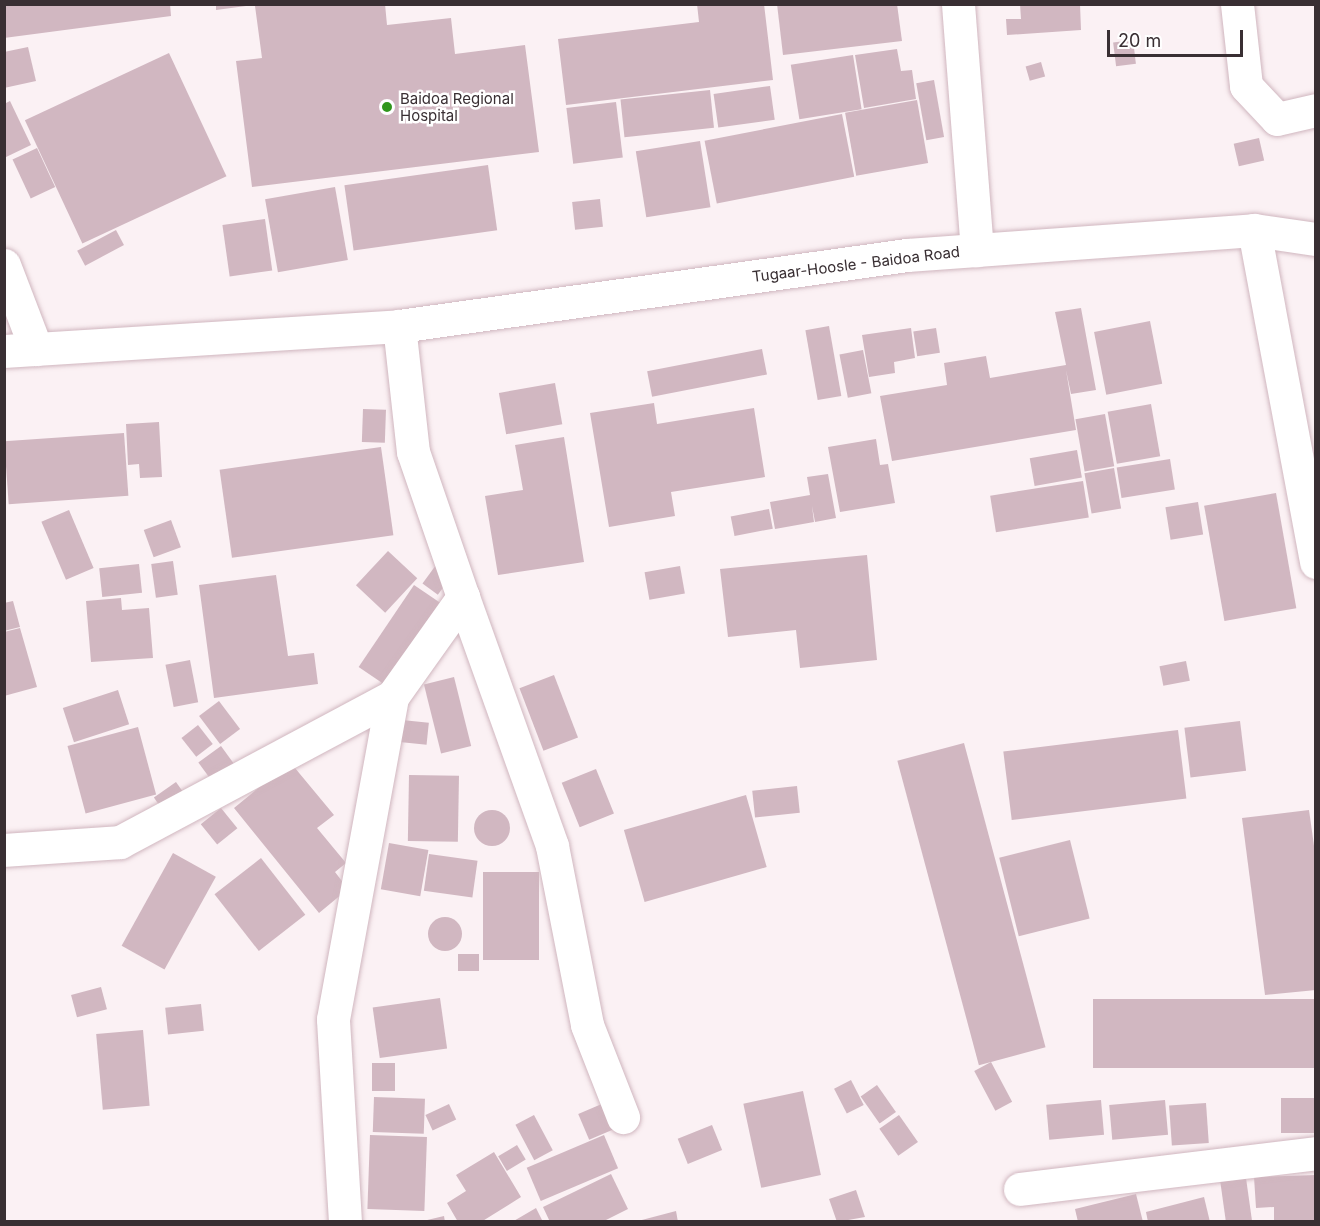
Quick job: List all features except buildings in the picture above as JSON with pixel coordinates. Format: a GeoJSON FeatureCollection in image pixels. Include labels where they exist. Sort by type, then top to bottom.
{"type":"FeatureCollection","features":[{"type":"Feature","properties":{"kind":"street"},"geometry":{"type":"LineString","coordinates":[[958,4],[977,250]]}},
{"type":"Feature","properties":{"kind":"street"},"geometry":{"type":"LineString","coordinates":[[1237,4],[1246,86],[1277,119],[1316,110]]}},
{"type":"Feature","properties":{"kind":"street"},"geometry":{"type":"LineString","coordinates":[[1254,230],[1316,562]]}},
{"type":"Feature","properties":{"kind":"street","name":"Tugaar-Hoosle - Baidoa Road"},"geometry":{"type":"LineString","coordinates":[[20,350],[399,327],[907,255],[1254,230],[1316,239]]}},
{"type":"Feature","properties":{"kind":"street"},"geometry":{"type":"LineString","coordinates":[[4,265],[20,350]]}},
{"type":"Feature","properties":{"kind":"street"},"geometry":{"type":"LineString","coordinates":[[399,327],[413,452],[552,846],[587,1025],[623,1117]]}},
{"type":"Feature","properties":{"kind":"street"},"geometry":{"type":"LineString","coordinates":[[345,1221],[333,1019],[392,697],[463,597]]}},
{"type":"Feature","properties":{"kind":"street"},"geometry":{"type":"LineString","coordinates":[[4,850],[120,842],[392,697]]}},
{"type":"Feature","properties":{"kind":"street"},"geometry":{"type":"LineString","coordinates":[[1020,1189],[1316,1153]]}},
{"type":"Feature","properties":{"kind":"place","name":"Baidoa Regional Hospital"},"geometry":{"type":"Point","coordinates":[387,107]}}]}
